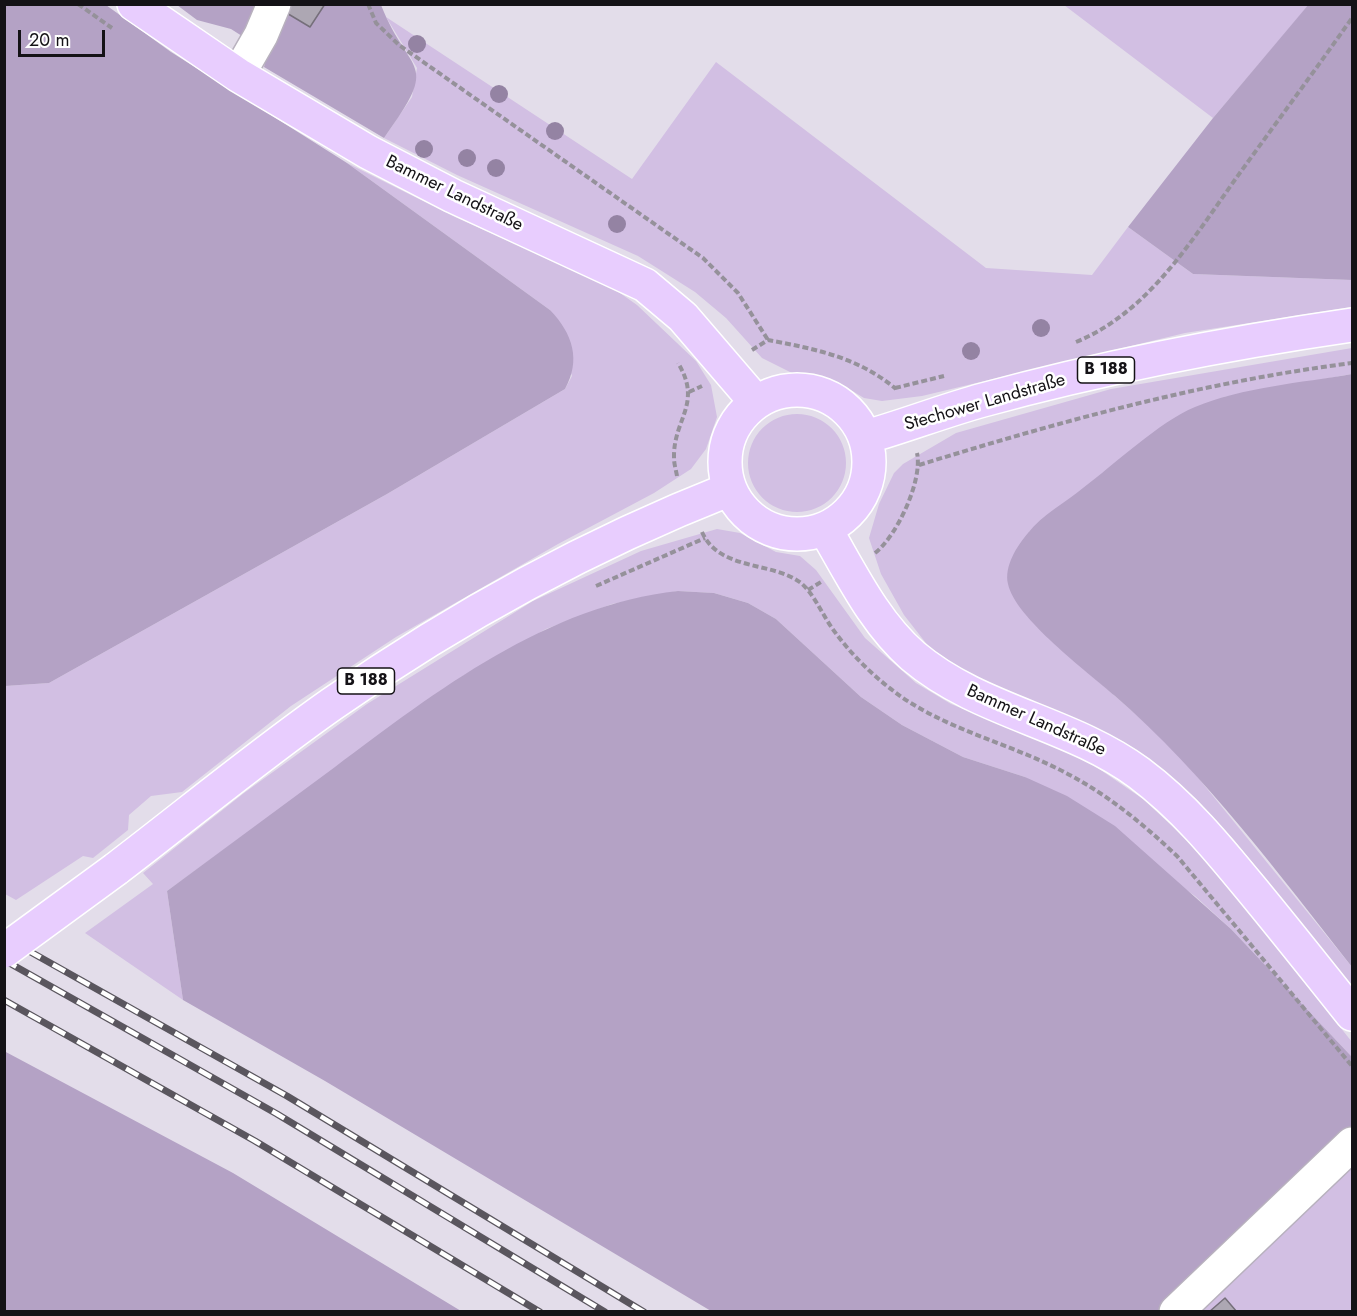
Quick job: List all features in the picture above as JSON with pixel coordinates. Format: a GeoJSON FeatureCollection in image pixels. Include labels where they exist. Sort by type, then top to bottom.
{"type":"FeatureCollection","features":[{"type":"Feature","properties":{"kind":"main road","name":"Bammer Landstraße"},"geometry":{"type":"LineString","coordinates":[[134,4],[238,75],[368,152],[453,196],[645,285],[683,317],[756,402]]}},
{"type":"Feature","properties":{"kind":"main road","name":"Stechower Landstraße"},"geometry":{"type":"LineString","coordinates":[[866,437],[980,401],[1058,380],[1239,341],[1353,325]]}},
{"type":"Feature","properties":{"kind":"main road"},"geometry":{"type":"LineString","coordinates":[[807,390],[832,398],[852,414],[866,437],[870,455],[869,474],[864,491],[842,520],[825,530],[788,535],[769,530],[753,520],[739,506],[730,489],[724,465],[727,441],[738,419],[756,402],[780,391],[807,390]]}},
{"type":"Feature","properties":{"kind":"main road","name":"B 188"},"geometry":{"type":"LineString","coordinates":[[4,951],[116,869],[331,705],[393,663],[544,576],[638,529],[730,489]]}},
{"type":"Feature","properties":{"kind":"main road","name":"Bammer Landstraße"},"geometry":{"type":"LineString","coordinates":[[825,530],[884,626],[913,656],[944,678],[979,697],[1065,731],[1108,753],[1155,786],[1192,817],[1353,1014]]}},
{"type":"Feature","properties":{"kind":"lane"},"geometry":{"type":"LineString","coordinates":[[238,75],[261,35],[274,4]]}},
{"type":"Feature","properties":{"kind":"lane"},"geometry":{"type":"LineString","coordinates":[[1176,1311],[1353,1144]]}},
{"type":"Feature","properties":{"kind":"path"},"geometry":{"type":"LineString","coordinates":[[368,4],[376,23],[407,51],[585,173],[703,258],[738,292],[768,340]]}},
{"type":"Feature","properties":{"kind":"path"},"geometry":{"type":"LineString","coordinates":[[1066,346],[1112,324],[1153,287],[1191,240],[1353,18]]}},
{"type":"Feature","properties":{"kind":"path"},"geometry":{"type":"LineString","coordinates":[[749,352],[768,340],[817,349],[846,358],[895,388],[951,375]]}},
{"type":"Feature","properties":{"kind":"path"},"geometry":{"type":"LineString","coordinates":[[919,465],[1068,419],[1207,387],[1296,370],[1353,363]]}},
{"type":"Feature","properties":{"kind":"path"},"geometry":{"type":"LineString","coordinates":[[678,481],[674,457],[689,392]]}},
{"type":"Feature","properties":{"kind":"path"},"geometry":{"type":"LineString","coordinates":[[869,557],[884,545],[896,526],[913,489],[919,465],[916,450]]}},
{"type":"Feature","properties":{"kind":"path"},"geometry":{"type":"LineString","coordinates":[[701,529],[705,538],[738,562],[782,574],[801,584],[808,590],[845,645],[903,697],[959,729],[1062,770],[1121,806],[1149,829],[1177,856],[1353,1066]]}},
{"type":"Feature","properties":{"kind":"path"},"geometry":{"type":"LineString","coordinates":[[586,591],[705,538]]}},
{"type":"Feature","properties":{"kind":"path"},"geometry":{"type":"LineString","coordinates":[[808,590],[825,580]]}},
{"type":"Feature","properties":{"kind":"shaded area"},"geometry":{"type":"Polygon","coordinates":[[[1309,4],[1352,5],[1352,280],[1193,274],[1128,227],[1213,118],[1309,4]]]}},
{"type":"Feature","properties":{"kind":"shaded area"},"geometry":{"type":"Polygon","coordinates":[[[5,5],[106,5],[171,52],[347,163],[550,310],[569,338],[573,368],[565,389],[387,494],[49,683],[5,686],[5,5]]]}},
{"type":"Feature","properties":{"kind":"shaded area"},"geometry":{"type":"Polygon","coordinates":[[[177,5],[381,5],[415,69],[416,80],[412,94],[384,138],[264,67],[267,52],[231,29],[197,20],[177,5]]]}},
{"type":"Feature","properties":{"kind":"shaded area"},"geometry":{"type":"Polygon","coordinates":[[[1064,5],[1309,5],[1213,118],[1064,5]]]}},
{"type":"Feature","properties":{"kind":"shaded area"},"geometry":{"type":"Polygon","coordinates":[[[386,17],[632,179],[716,62],[986,268],[1092,275],[1128,227],[1193,274],[1352,280],[1352,307],[1185,333],[922,396],[882,401],[864,398],[839,383],[813,375],[792,373],[762,358],[726,318],[695,292],[638,256],[457,175],[384,138],[412,97],[417,68],[386,17]]]}},
{"type":"Feature","properties":{"kind":"shaded area"},"geometry":{"type":"Polygon","coordinates":[[[347,163],[455,217],[610,286],[637,305],[696,361],[711,385],[717,417],[706,449],[691,469],[654,493],[558,544],[396,637],[291,706],[182,792],[151,796],[129,815],[128,830],[93,858],[83,856],[16,900],[5,894],[5,686],[49,683],[387,494],[565,389],[572,376],[550,310],[347,163]]]}},
{"type":"Feature","properties":{"kind":"shaded area"},"geometry":{"type":"Polygon","coordinates":[[[1352,348],[1352,374],[1224,397],[1165,426],[1029,532],[1050,639],[1148,725],[1187,764],[1352,967],[1352,987],[1234,840],[1199,802],[1164,772],[1116,740],[1076,720],[972,677],[929,647],[904,615],[881,574],[869,538],[879,504],[894,473],[903,464],[956,433],[1111,389],[1352,348]]]}},
{"type":"Feature","properties":{"kind":"shaded area"},"geometry":{"type":"Polygon","coordinates":[[[1352,374],[1352,967],[1240,826],[1180,758],[1148,726],[1038,628],[1014,598],[1007,577],[1016,550],[1040,520],[1152,433],[1181,414],[1213,400],[1233,395],[1272,386],[1352,374]]]}},
{"type":"Feature","properties":{"kind":"shaded area"},"geometry":{"type":"Polygon","coordinates":[[[797,414],[816,418],[831,429],[842,444],[846,463],[842,482],[831,497],[816,508],[797,512],[778,508],[763,497],[752,482],[748,463],[752,444],[763,429],[778,418],[797,414]]]}},
{"type":"Feature","properties":{"kind":"shaded area"},"geometry":{"type":"Polygon","coordinates":[[[717,529],[740,533],[776,552],[800,556],[816,570],[865,638],[916,683],[951,704],[1060,748],[1092,764],[1143,799],[1200,852],[1352,1042],[1352,1057],[1231,929],[1195,896],[1025,777],[963,757],[902,725],[861,697],[776,619],[748,603],[714,593],[678,591],[612,604],[546,629],[463,676],[167,891],[183,1000],[85,933],[153,884],[143,873],[244,793],[367,704],[533,601],[641,551],[717,529]]]}},
{"type":"Feature","properties":{"kind":"shaded area"},"geometry":{"type":"Polygon","coordinates":[[[678,591],[714,593],[748,603],[776,619],[861,697],[902,725],[963,757],[1025,777],[1067,796],[1115,826],[1231,929],[1352,1057],[1352,1136],[1167,1311],[711,1311],[325,1081],[183,1000],[167,891],[413,709],[496,656],[539,633],[584,614],[630,599],[678,591]]]}},
{"type":"Feature","properties":{"kind":"shaded area"},"geometry":{"type":"Polygon","coordinates":[[[4,1051],[233,1173],[461,1311],[5,1311],[4,1051]]]}},
{"type":"Feature","properties":{"kind":"shaded area"},"geometry":{"type":"Polygon","coordinates":[[[1352,1158],[1352,1311],[1191,1312],[1352,1158]]]}},
{"type":"Feature","properties":{"kind":"building"},"geometry":{"type":"Polygon","coordinates":[[[290,4],[325,4],[310,27],[285,12],[290,4]]]}},
{"type":"Feature","properties":{"kind":"building"},"geometry":{"type":"Polygon","coordinates":[[[1225,1298],[1237,1312],[1209,1312],[1225,1298]]]}},
{"type":"Feature","properties":{"kind":"railway"},"geometry":{"type":"LineString","coordinates":[[4,937],[287,1096],[644,1312]]}},
{"type":"Feature","properties":{"kind":"railway"},"geometry":{"type":"LineString","coordinates":[[4,960],[277,1114],[605,1312]]}},
{"type":"Feature","properties":{"kind":"railway"},"geometry":{"type":"LineString","coordinates":[[4,1000],[255,1141],[540,1312]]}}]}
